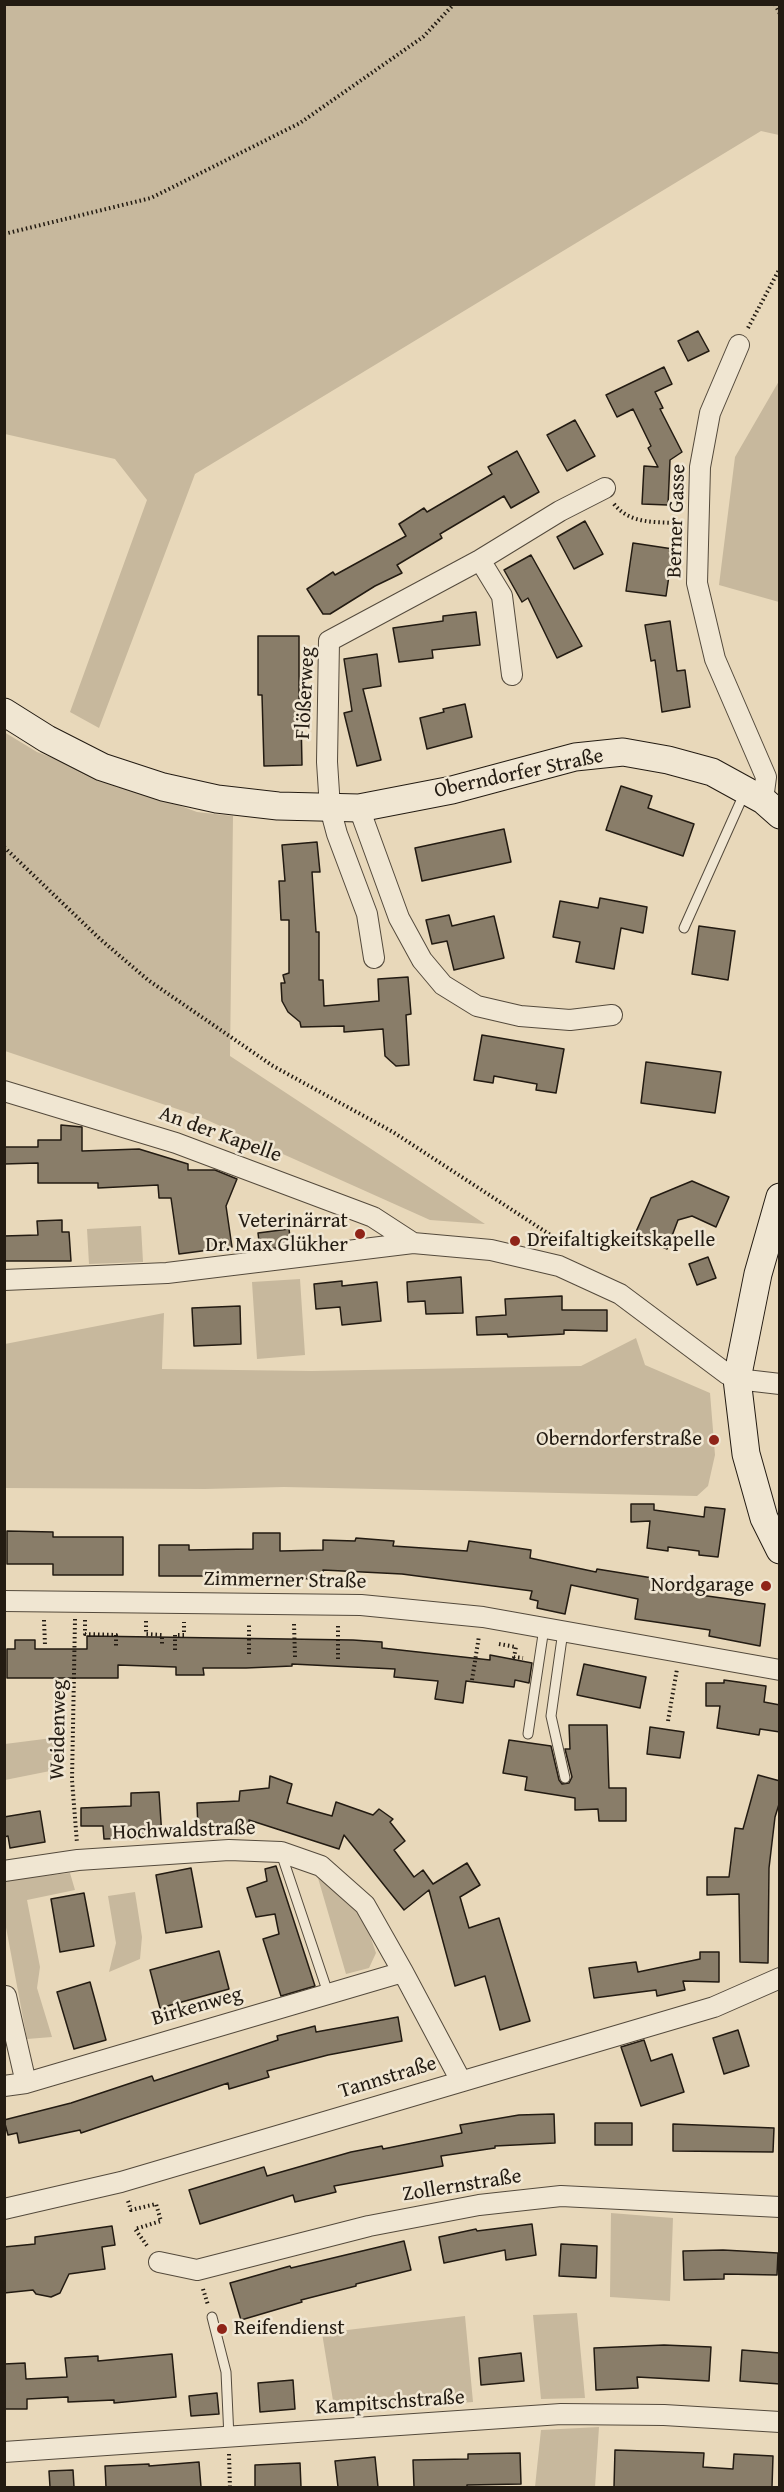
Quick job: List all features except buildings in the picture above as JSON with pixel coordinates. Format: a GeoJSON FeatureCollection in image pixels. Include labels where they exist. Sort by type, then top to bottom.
{"type":"FeatureCollection","features":[{"type":"Feature","properties":{"kind":"street","name":"Berner Gasse"},"geometry":{"type":"LineString","coordinates":[[739,345],[710,413],[700,467],[697,583],[715,659],[766,777],[763,801]]}},
{"type":"Feature","properties":{"kind":"street","name":"Flößerweg"},"geometry":{"type":"LineString","coordinates":[[330,808],[327,762],[329,641],[480,560],[560,511],[605,488]]}},
{"type":"Feature","properties":{"kind":"street"},"geometry":{"type":"LineString","coordinates":[[480,560],[502,596],[512,675]]}},
{"type":"Feature","properties":{"kind":"street","name":"Oberndorfer Straße"},"geometry":{"type":"LineString","coordinates":[[4,712],[47,739],[102,767],[163,787],[217,799],[278,806],[359,808],[452,790],[575,757],[623,752],[668,760],[712,772],[763,801]]}},
{"type":"Feature","properties":{"kind":"street"},"geometry":{"type":"LineString","coordinates":[[330,808],[337,834],[367,914],[374,958]]}},
{"type":"Feature","properties":{"kind":"street"},"geometry":{"type":"LineString","coordinates":[[359,808],[399,918],[422,960],[443,984],[477,1006],[520,1016],[570,1020],[612,1015]]}},
{"type":"Feature","properties":{"kind":"street","name":"An der Kapelle"},"geometry":{"type":"LineString","coordinates":[[4,1091],[187,1147],[373,1217],[412,1243]]}},
{"type":"Feature","properties":{"kind":"street"},"geometry":{"type":"LineString","coordinates":[[780,1197],[758,1274],[737,1379],[746,1454],[765,1518],[780,1550]]}},
{"type":"Feature","properties":{"kind":"street"},"geometry":{"type":"LineString","coordinates":[[4,1280],[166,1273],[412,1243],[491,1250],[559,1266],[620,1294],[727,1374],[737,1379],[780,1384]]}},
{"type":"Feature","properties":{"kind":"street","name":"Zimmerner Straße"},"geometry":{"type":"LineString","coordinates":[[4,1601],[361,1605],[483,1617],[680,1654],[780,1670]]}},
{"type":"Feature","properties":{"kind":"street","name":"Hochwaldstraße"},"geometry":{"type":"LineString","coordinates":[[4,1870],[78,1860],[229,1850],[281,1852],[321,1866],[365,1905],[461,2081]]}},
{"type":"Feature","properties":{"kind":"street","name":"Birkenweg"},"geometry":{"type":"LineString","coordinates":[[4,2086],[26,2083],[403,1972]]}},
{"type":"Feature","properties":{"kind":"street","name":"Tannstraße"},"geometry":{"type":"LineString","coordinates":[[4,2209],[122,2182],[714,2007],[780,1978]]}},
{"type":"Feature","properties":{"kind":"street"},"geometry":{"type":"LineString","coordinates":[[6,1996],[26,2083]]}},
{"type":"Feature","properties":{"kind":"street","name":"Zollernstraße"},"geometry":{"type":"LineString","coordinates":[[159,2262],[197,2270],[369,2226],[478,2205],[550,2197],[780,2207]]}},
{"type":"Feature","properties":{"kind":"street","name":"Kampitschstraße"},"geometry":{"type":"LineString","coordinates":[[4,2452],[561,2414],[664,2415],[780,2422]]}},
{"type":"Feature","properties":{"kind":"lane"},"geometry":{"type":"LineString","coordinates":[[684,928],[763,801]]}},
{"type":"Feature","properties":{"kind":"lane"},"geometry":{"type":"LineString","coordinates":[[528,1734],[553,1630]]}},
{"type":"Feature","properties":{"kind":"lane"},"geometry":{"type":"LineString","coordinates":[[553,1630],[551,1716],[565,1778]]}},
{"type":"Feature","properties":{"kind":"lane"},"geometry":{"type":"LineString","coordinates":[[281,1852],[328,1993]]}},
{"type":"Feature","properties":{"kind":"lane"},"geometry":{"type":"LineString","coordinates":[[212,2317],[226,2372],[229,2438]]}},
{"type":"Feature","properties":{"kind":"path"},"geometry":{"type":"LineString","coordinates":[[4,234],[151,198],[300,123],[423,38],[454,4]]}},
{"type":"Feature","properties":{"kind":"path"},"geometry":{"type":"LineString","coordinates":[[775,4],[780,14]]}},
{"type":"Feature","properties":{"kind":"path"},"geometry":{"type":"LineString","coordinates":[[739,345],[780,268]]}},
{"type":"Feature","properties":{"kind":"path"},"geometry":{"type":"LineString","coordinates":[[605,488],[615,506],[626,517],[699,524]]}},
{"type":"Feature","properties":{"kind":"path"},"geometry":{"type":"LineString","coordinates":[[4,846],[99,939],[148,980],[273,1066],[393,1132],[555,1238],[561,1249],[559,1266]]}},
{"type":"Feature","properties":{"kind":"path"},"geometry":{"type":"LineString","coordinates":[[80,1601],[85,1634],[116,1635],[116,1646]]}},
{"type":"Feature","properties":{"kind":"path","name":"Weidenweg"},"geometry":{"type":"LineString","coordinates":[[78,1860],[72,1780],[80,1601]]}},
{"type":"Feature","properties":{"kind":"path"},"geometry":{"type":"LineString","coordinates":[[146,1602],[146,1634],[162,1635],[162,1645]]}},
{"type":"Feature","properties":{"kind":"path"},"geometry":{"type":"LineString","coordinates":[[175,1650],[175,1635],[184,1635],[183,1603]]}},
{"type":"Feature","properties":{"kind":"path"},"geometry":{"type":"LineString","coordinates":[[249,1605],[249,1654]]}},
{"type":"Feature","properties":{"kind":"path"},"geometry":{"type":"LineString","coordinates":[[293,1605],[295,1657]]}},
{"type":"Feature","properties":{"kind":"path"},"geometry":{"type":"LineString","coordinates":[[338,1605],[338,1659]]}},
{"type":"Feature","properties":{"kind":"path"},"geometry":{"type":"LineString","coordinates":[[472,1680],[483,1617]]}},
{"type":"Feature","properties":{"kind":"path"},"geometry":{"type":"LineString","coordinates":[[499,1644],[516,1647],[514,1657],[523,1658]]}},
{"type":"Feature","properties":{"kind":"path"},"geometry":{"type":"LineString","coordinates":[[668,1721],[680,1654]]}},
{"type":"Feature","properties":{"kind":"path"},"geometry":{"type":"LineString","coordinates":[[131,2210],[156,2204],[161,2222],[135,2229]]}},
{"type":"Feature","properties":{"kind":"path"},"geometry":{"type":"LineString","coordinates":[[197,2270],[212,2317]]}},
{"type":"Feature","properties":{"kind":"path"},"geometry":{"type":"LineString","coordinates":[[229,2438],[230,2487]]}},
{"type":"Feature","properties":{"kind":"shaded area"},"geometry":{"type":"Polygon","coordinates":[[[5,4],[779,5],[779,135],[761,131],[195,474],[99,728],[70,712],[147,500],[115,459],[5,434],[5,4]]]}},
{"type":"Feature","properties":{"kind":"shaded area"},"geometry":{"type":"Polygon","coordinates":[[[779,381],[779,602],[719,585],[735,457],[779,381]]]}},
{"type":"Feature","properties":{"kind":"shaded area"},"geometry":{"type":"Polygon","coordinates":[[[4,732],[37,752],[197,812],[233,816],[230,1056],[485,1224],[430,1220],[198,1116],[5,1051],[4,732]]]}},
{"type":"Feature","properties":{"kind":"shaded area"},"geometry":{"type":"Polygon","coordinates":[[[141,1226],[143,1262],[89,1264],[87,1229],[141,1226]]]}},
{"type":"Feature","properties":{"kind":"shaded area"},"geometry":{"type":"Polygon","coordinates":[[[300,1279],[305,1355],[257,1359],[252,1282],[300,1279]]]}},
{"type":"Feature","properties":{"kind":"shaded area"},"geometry":{"type":"Polygon","coordinates":[[[164,1313],[162,1369],[312,1371],[581,1366],[636,1338],[645,1365],[710,1393],[715,1455],[708,1486],[697,1496],[284,1487],[5,1488],[5,1344],[164,1313]]]}},
{"type":"Feature","properties":{"kind":"shaded area"},"geometry":{"type":"Polygon","coordinates":[[[60,1737],[60,1769],[5,1780],[5,1744],[60,1737]]]}},
{"type":"Feature","properties":{"kind":"shaded area"},"geometry":{"type":"Polygon","coordinates":[[[70,1873],[75,1890],[27,1900],[40,1967],[37,1988],[52,2037],[27,2039],[5,1922],[4,1880],[70,1873]]]}},
{"type":"Feature","properties":{"kind":"shaded area"},"geometry":{"type":"Polygon","coordinates":[[[318,1878],[346,1898],[366,1924],[376,1953],[369,1968],[346,1974],[318,1878]]]}},
{"type":"Feature","properties":{"kind":"shaded area"},"geometry":{"type":"Polygon","coordinates":[[[135,1892],[142,1937],[140,1959],[109,1972],[116,1943],[108,1896],[135,1892]]]}},
{"type":"Feature","properties":{"kind":"shaded area"},"geometry":{"type":"Polygon","coordinates":[[[611,2213],[673,2218],[670,2301],[610,2297],[611,2213]]]}},
{"type":"Feature","properties":{"kind":"shaded area"},"geometry":{"type":"Polygon","coordinates":[[[577,2313],[585,2398],[541,2399],[533,2315],[577,2313]]]}},
{"type":"Feature","properties":{"kind":"shaded area"},"geometry":{"type":"Polygon","coordinates":[[[465,2316],[473,2402],[335,2413],[322,2333],[465,2316]]]}},
{"type":"Feature","properties":{"kind":"shaded area"},"geometry":{"type":"Polygon","coordinates":[[[599,2427],[595,2487],[535,2487],[541,2430],[599,2427]]]}},
{"type":"Feature","properties":{"kind":"place","name":"Veterinärrat Dr. Max Glükher"},"geometry":{"type":"Point","coordinates":[360,1234]}},
{"type":"Feature","properties":{"kind":"place","name":"Dreifaltigkeitskapelle"},"geometry":{"type":"Point","coordinates":[515,1241]}},
{"type":"Feature","properties":{"kind":"place","name":"Oberndorferstraße"},"geometry":{"type":"Point","coordinates":[714,1440]}},
{"type":"Feature","properties":{"kind":"place","name":"Nordgarage"},"geometry":{"type":"Point","coordinates":[766,1586]}},
{"type":"Feature","properties":{"kind":"place","name":"Reifendienst"},"geometry":{"type":"Point","coordinates":[222,2329]}}]}
